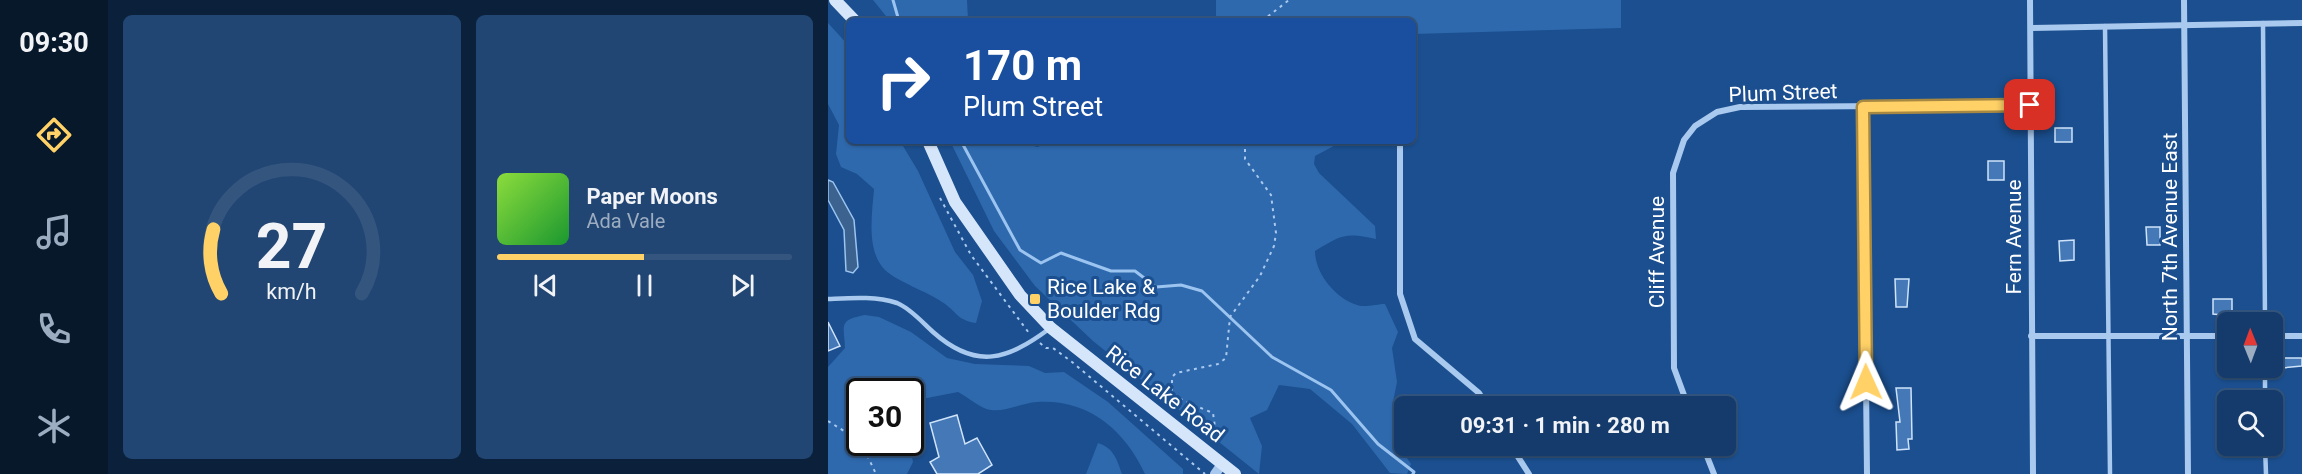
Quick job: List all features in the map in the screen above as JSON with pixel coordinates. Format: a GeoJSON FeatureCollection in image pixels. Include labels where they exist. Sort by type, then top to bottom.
{"type":"FeatureCollection","features":[{"type":"Feature","properties":{"kind":"main road"},"geometry":{"type":"LineString","coordinates":[[835,0],[852,18]]}},
{"type":"Feature","properties":{"kind":"main road","name":"Rice Lake Road"},"geometry":{"type":"LineString","coordinates":[[929,144],[955,202],[1020,295],[1051,328],[1219,469],[1234,474]]}},
{"type":"Feature","properties":{"kind":"street","name":"Fern Avenue"},"geometry":{"type":"LineString","coordinates":[[2030,0],[2033,474]]}},
{"type":"Feature","properties":{"kind":"street","name":"North 7th Avenue East"},"geometry":{"type":"LineString","coordinates":[[2184,0],[2188,474]]}},
{"type":"Feature","properties":{"kind":"street"},"geometry":{"type":"LineString","coordinates":[[2031,28],[2302,23]]}},
{"type":"Feature","properties":{"kind":"street","name":"Plum Street"},"geometry":{"type":"LineString","coordinates":[[1717,112],[1740,107],[2030,105]]}},
{"type":"Feature","properties":{"kind":"street"},"geometry":{"type":"LineString","coordinates":[[1863,107],[1868,474]]}},
{"type":"Feature","properties":{"kind":"street","name":"Cliff Avenue"},"geometry":{"type":"LineString","coordinates":[[1684,396],[1674,368],[1673,173],[1684,140],[1695,126],[1717,112]]}},
{"type":"Feature","properties":{"kind":"street"},"geometry":{"type":"LineString","coordinates":[[1400,144],[1400,294],[1415,339],[1481,396]]}},
{"type":"Feature","properties":{"kind":"street"},"geometry":{"type":"LineString","coordinates":[[2031,336],[2217,336]]}},
{"type":"Feature","properties":{"kind":"street"},"geometry":{"type":"LineString","coordinates":[[2283,336],[2302,336]]}},
{"type":"Feature","properties":{"kind":"street"},"geometry":{"type":"LineString","coordinates":[[1517,456],[1529,474]]}},
{"type":"Feature","properties":{"kind":"street"},"geometry":{"type":"LineString","coordinates":[[1707,456],[1714,474]]}},
{"type":"Feature","properties":{"kind":"lane"},"geometry":{"type":"LineString","coordinates":[[2263,23],[2265,312]]}},
{"type":"Feature","properties":{"kind":"lane"},"geometry":{"type":"LineString","coordinates":[[2105,26],[2110,474]]}},
{"type":"Feature","properties":{"kind":"lane"},"geometry":{"type":"LineString","coordinates":[[828,299],[867,298],[899,304],[942,340],[969,353],[996,358],[1021,350],[1051,328]]}},
{"type":"Feature","properties":{"kind":"lane"},"geometry":{"type":"LineString","coordinates":[[2265,456],[2266,474]]}},
{"type":"Feature","properties":{"kind":"path"},"geometry":{"type":"LineString","coordinates":[[1265,18],[1289,0]]}},
{"type":"Feature","properties":{"kind":"path"},"geometry":{"type":"LineString","coordinates":[[1209,437],[1215,427],[1213,413],[1184,401],[1172,393],[1171,384],[1176,373],[1218,364],[1226,358],[1230,317],[1254,286],[1274,246],[1276,233],[1271,195],[1245,159],[1245,144]]}},
{"type":"Feature","properties":{"kind":"path"},"geometry":{"type":"LineString","coordinates":[[1046,348],[1053,348],[1072,362],[1206,474]]}},
{"type":"Feature","properties":{"kind":"path"},"geometry":{"type":"LineString","coordinates":[[828,421],[846,433]]}},
{"type":"Feature","properties":{"kind":"path"},"geometry":{"type":"LineString","coordinates":[[867,456],[876,474]]}},
{"type":"Feature","properties":{"kind":"shaded area"},"geometry":{"type":"Polygon","coordinates":[[[873,0],[967,0],[968,18],[888,18],[873,0]]]}},
{"type":"Feature","properties":{"kind":"shaded area"},"geometry":{"type":"Polygon","coordinates":[[[1216,0],[1621,0],[1621,28],[1416,34],[1416,18],[1216,18],[1216,0]]]}},
{"type":"Feature","properties":{"kind":"shaded area"},"geometry":{"type":"Polygon","coordinates":[[[828,23],[846,43],[846,144],[902,144],[918,171],[955,252],[973,275],[982,301],[976,323],[964,320],[936,298],[897,278],[885,270],[879,262],[875,253],[872,232],[874,189],[857,174],[841,167],[836,154],[839,125],[828,104],[828,23]]]}},
{"type":"Feature","properties":{"kind":"shaded area"},"geometry":{"type":"Polygon","coordinates":[[[951,144],[1023,144],[1038,147],[1043,144],[1337,144],[1315,156],[1314,164],[1319,173],[1375,226],[1376,239],[1357,236],[1338,238],[1315,251],[1316,259],[1322,276],[1341,297],[1360,306],[1385,304],[1398,332],[1392,348],[1397,382],[1392,407],[1394,456],[1406,456],[1411,464],[1407,474],[1390,473],[1352,424],[1310,389],[1279,385],[1267,410],[1250,418],[1262,446],[1259,474],[1093,341],[1035,286],[994,231],[951,144]]]}},
{"type":"Feature","properties":{"kind":"shaded area"},"geometry":{"type":"Polygon","coordinates":[[[828,180],[833,182],[854,220],[858,267],[853,273],[846,271],[844,230],[828,200],[828,180]]]}},
{"type":"Feature","properties":{"kind":"shaded area"},"geometry":{"type":"Polygon","coordinates":[[[865,315],[879,317],[911,332],[947,358],[975,364],[1029,366],[1045,373],[1064,372],[1108,402],[1183,469],[1183,474],[1145,474],[1126,443],[1115,431],[1102,420],[1072,406],[1055,402],[1037,402],[1002,410],[991,410],[958,392],[924,399],[924,378],[846,378],[846,456],[912,456],[913,462],[907,474],[828,474],[828,367],[845,348],[844,325],[856,317],[865,315]]]}},
{"type":"Feature","properties":{"kind":"shaded area"},"geometry":{"type":"Polygon","coordinates":[[[1098,443],[1111,451],[1122,474],[1086,474],[1098,443]]]}},
{"type":"Feature","properties":{"kind":"building"},"geometry":{"type":"Polygon","coordinates":[[[2055,128],[2072,128],[2072,142],[2055,142],[2055,128]]]}},
{"type":"Feature","properties":{"kind":"building"},"geometry":{"type":"Polygon","coordinates":[[[1988,161],[2004,161],[2004,180],[1988,180],[1988,161]]]}},
{"type":"Feature","properties":{"kind":"building"},"geometry":{"type":"Polygon","coordinates":[[[2146,227],[2160,227],[2160,245],[2147,245],[2146,227]]]}},
{"type":"Feature","properties":{"kind":"building"},"geometry":{"type":"Polygon","coordinates":[[[2074,240],[2074,260],[2060,261],[2059,241],[2074,240]]]}},
{"type":"Feature","properties":{"kind":"building"},"geometry":{"type":"Polygon","coordinates":[[[1895,279],[1909,279],[1907,307],[1896,307],[1895,279]]]}},
{"type":"Feature","properties":{"kind":"building"},"geometry":{"type":"Polygon","coordinates":[[[2213,299],[2232,299],[2232,312],[2213,314],[2213,299]]]}},
{"type":"Feature","properties":{"kind":"building"},"geometry":{"type":"Polygon","coordinates":[[[828,322],[840,346],[828,351],[828,322]]]}},
{"type":"Feature","properties":{"kind":"building"},"geometry":{"type":"Polygon","coordinates":[[[2283,358],[2302,358],[2302,366],[2283,368],[2283,358]]]}},
{"type":"Feature","properties":{"kind":"building"},"geometry":{"type":"Polygon","coordinates":[[[1896,388],[1911,388],[1912,439],[1908,439],[1909,449],[1897,450],[1896,422],[1900,422],[1896,388]]]}},
{"type":"Feature","properties":{"kind":"building"},"geometry":{"type":"Polygon","coordinates":[[[957,415],[965,444],[977,438],[992,465],[978,474],[937,474],[930,462],[939,457],[930,423],[957,415]]]}},
{"type":"Feature","properties":{"kind":"waterway"},"geometry":{"type":"LineString","coordinates":[[893,0],[898,18]]}},
{"type":"Feature","properties":{"kind":"waterway"},"geometry":{"type":"LineString","coordinates":[[963,144],[1020,250],[1041,263],[1061,253],[1111,271],[1135,271],[1156,287],[1181,285],[1202,291],[1272,357],[1331,390],[1378,444],[1414,472],[1413,474]]}},
{"type":"Feature","properties":{"kind":"place","name":"Rice Lake & Boulder Rdg"},"geometry":{"type":"Point","coordinates":[1035,299]}},
{"type":"Feature","properties":{"kind":"route"},"geometry":{"type":"LineString","coordinates":[[1866,382],[1863,107],[2030,105]]}}]}
